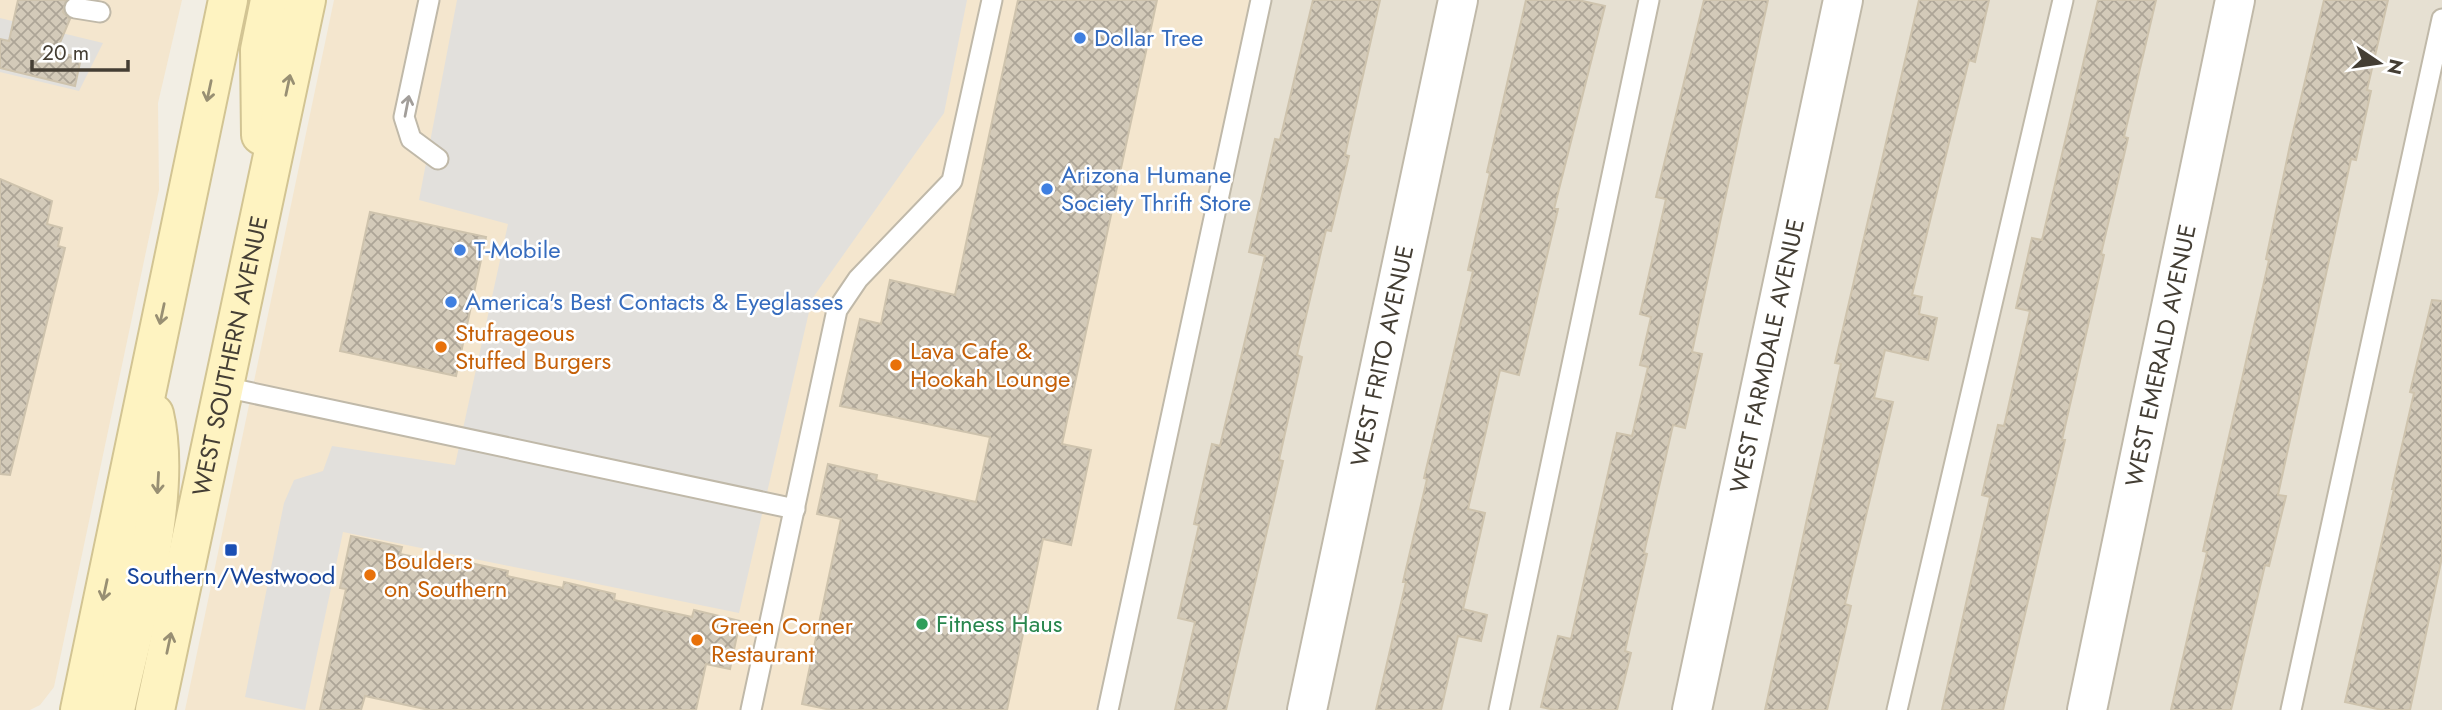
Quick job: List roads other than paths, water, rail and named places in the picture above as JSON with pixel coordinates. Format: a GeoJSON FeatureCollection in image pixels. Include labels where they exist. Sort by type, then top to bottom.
{"type":"FeatureCollection","features":[{"type":"Feature","properties":{"kind":"main road"},"geometry":{"type":"LineString","coordinates":[[80,710],[228,0]]}},
{"type":"Feature","properties":{"kind":"main road"},"geometry":{"type":"LineString","coordinates":[[262,207],[260,50],[270,0]]}},
{"type":"Feature","properties":{"kind":"main road","name":"WEST SOUTHERN AVENUE"},"geometry":{"type":"LineString","coordinates":[[155,710],[306,0]]}},
{"type":"Feature","properties":{"kind":"main road"},"geometry":{"type":"LineString","coordinates":[[114,710],[157,498],[159,450],[155,416],[146,392]]}},
{"type":"Feature","properties":{"kind":"street","name":"WEST FRITO AVENUE"},"geometry":{"type":"LineString","coordinates":[[1307,710],[1458,0]]}},
{"type":"Feature","properties":{"kind":"street","name":"WEST FARMDALE AVENUE"},"geometry":{"type":"LineString","coordinates":[[1692,710],[1843,0]]}},
{"type":"Feature","properties":{"kind":"street","name":"WEST EMERALD AVENUE"},"geometry":{"type":"LineString","coordinates":[[2087,710],[2235,0]]}},
{"type":"Feature","properties":{"kind":"lane"},"geometry":{"type":"LineString","coordinates":[[429,0],[404,117],[411,139],[438,159]]}},
{"type":"Feature","properties":{"kind":"lane"},"geometry":{"type":"LineString","coordinates":[[751,710],[837,310],[858,279],[952,181],[992,0]]}},
{"type":"Feature","properties":{"kind":"lane"},"geometry":{"type":"LineString","coordinates":[[1108,710],[1261,0]]}},
{"type":"Feature","properties":{"kind":"lane"},"geometry":{"type":"LineString","coordinates":[[1499,710],[1649,0]]}},
{"type":"Feature","properties":{"kind":"lane"},"geometry":{"type":"LineString","coordinates":[[1897,710],[2063,0]]}},
{"type":"Feature","properties":{"kind":"lane"},"geometry":{"type":"LineString","coordinates":[[75,8],[100,12]]}},
{"type":"Feature","properties":{"kind":"lane"},"geometry":{"type":"LineString","coordinates":[[2291,710],[2442,19]]}},
{"type":"Feature","properties":{"kind":"lane"},"geometry":{"type":"LineString","coordinates":[[223,387],[795,509]]}},
{"type":"Feature","properties":{"kind":"place","name":"Dollar Tree"},"geometry":{"type":"Point","coordinates":[1080,38]}},
{"type":"Feature","properties":{"kind":"place","name":"Arizona Humane Society Thrift Store"},"geometry":{"type":"Point","coordinates":[1047,189]}},
{"type":"Feature","properties":{"kind":"place","name":"T-Mobile"},"geometry":{"type":"Point","coordinates":[460,250]}},
{"type":"Feature","properties":{"kind":"place","name":"America's Best Contacts & Eyeglasses"},"geometry":{"type":"Point","coordinates":[451,302]}},
{"type":"Feature","properties":{"kind":"place","name":"Stufrageous Stuffed Burgers"},"geometry":{"type":"Point","coordinates":[441,347]}},
{"type":"Feature","properties":{"kind":"place","name":"Lava Cafe & Hookah Lounge"},"geometry":{"type":"Point","coordinates":[896,365]}},
{"type":"Feature","properties":{"kind":"place","name":"Southern/Westwood"},"geometry":{"type":"Point","coordinates":[231,550]}},
{"type":"Feature","properties":{"kind":"place","name":"Boulders on Southern"},"geometry":{"type":"Point","coordinates":[370,575]}},
{"type":"Feature","properties":{"kind":"place","name":"Fitness Haus"},"geometry":{"type":"Point","coordinates":[922,624]}},
{"type":"Feature","properties":{"kind":"place","name":"Green Corner Restaurant"},"geometry":{"type":"Point","coordinates":[697,640]}}]}
